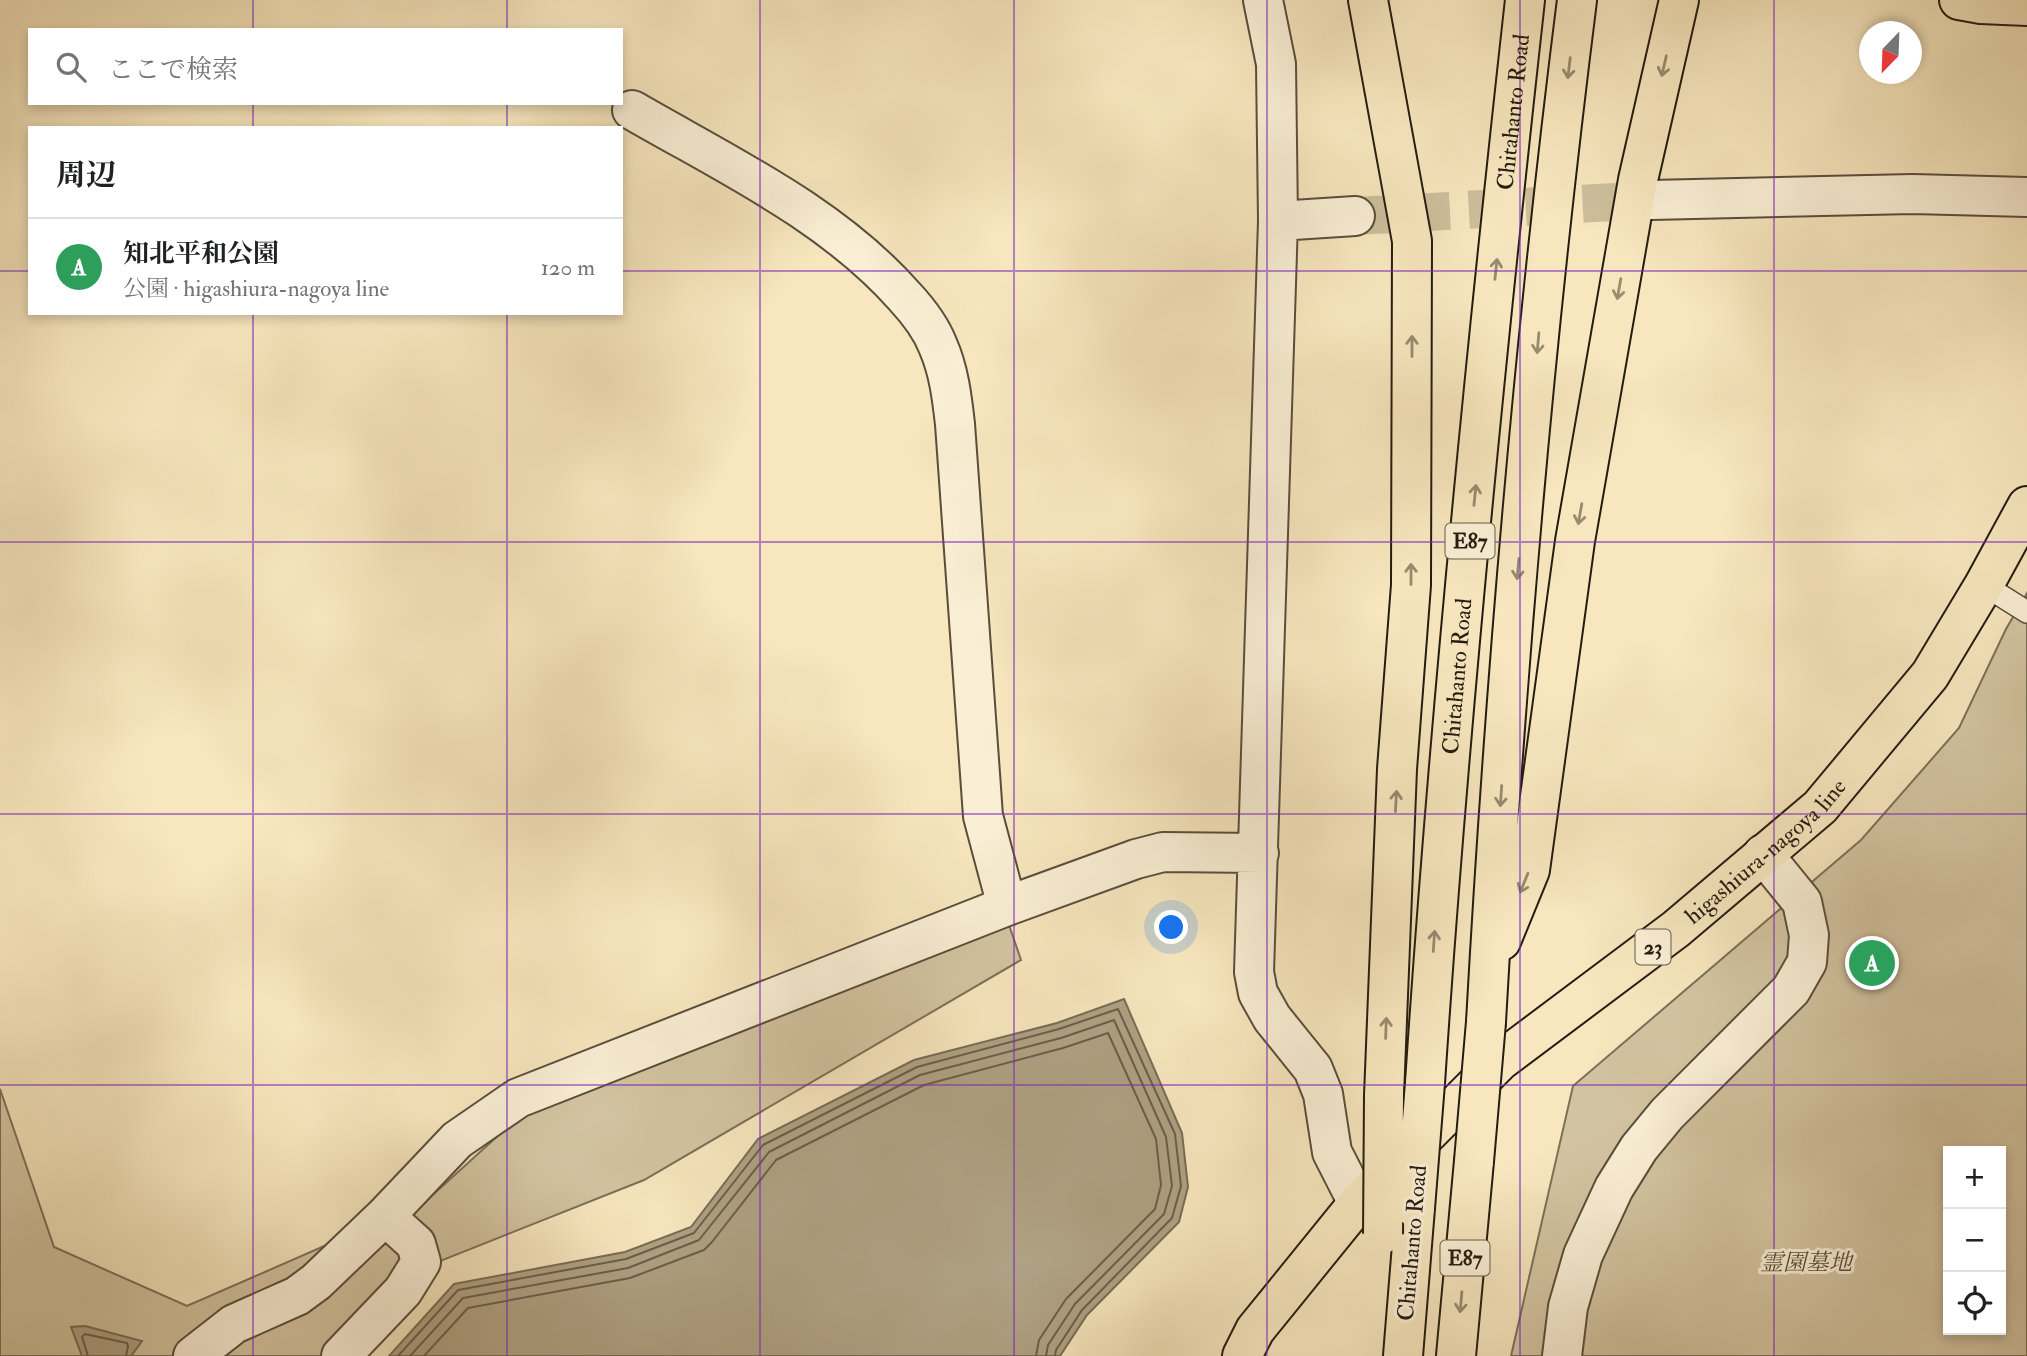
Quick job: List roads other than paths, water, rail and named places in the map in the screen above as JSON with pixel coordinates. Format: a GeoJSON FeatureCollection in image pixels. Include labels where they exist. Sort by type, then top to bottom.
{"type":"FeatureCollection","features":[{"type":"Feature","properties":{"kind":"main road"},"geometry":{"type":"LineString","coordinates":[[1368,0],[1412,241],[1411,585],[1397,769],[1384,1096],[1383,1234],[1389,1356]]}},
{"type":"Feature","properties":{"kind":"main road","name":"Chitahanto Road"},"geometry":{"type":"LineString","coordinates":[[1403,1356],[1439,867],[1491,306],[1525,0]]}},
{"type":"Feature","properties":{"kind":"main road","name":"E87"},"geometry":{"type":"LineString","coordinates":[[1457,1356],[1486,1022],[1513,615],[1540,320],[1577,0]]}},
{"type":"Feature","properties":{"kind":"main road"},"geometry":{"type":"LineString","coordinates":[[1489,970],[1530,870],[1575,541],[1638,180],[1679,0]]}},
{"type":"Feature","properties":{"kind":"main road"},"geometry":{"type":"LineString","coordinates":[[1959,0],[2027,6]]}},
{"type":"Feature","properties":{"kind":"main road","name":"higashiura-nagoya line"},"geometry":{"type":"LineString","coordinates":[[1242,1356],[1255,1330],[1358,1203],[1500,1061],[1676,929],[1820,807],[1930,675],[2027,506]]}},
{"type":"Feature","properties":{"kind":"street"},"geometry":{"type":"LineString","coordinates":[[1263,0],[1276,64],[1278,221],[1254,972],[1258,993],[1272,1018],[1313,1069],[1323,1094],[1332,1152],[1358,1203]]}},
{"type":"Feature","properties":{"kind":"street"},"geometry":{"type":"LineString","coordinates":[[632,110],[790,202],[857,249],[917,311],[938,344],[950,383],[955,424],[983,816],[1007,906]]}},
{"type":"Feature","properties":{"kind":"street"},"geometry":{"type":"LineString","coordinates":[[1651,200],[1913,194],[2027,197]]}},
{"type":"Feature","properties":{"kind":"street"},"geometry":{"type":"LineString","coordinates":[[1278,221],[1355,216]]}},
{"type":"Feature","properties":{"kind":"street"},"geometry":{"type":"LineString","coordinates":[[193,1356],[234,1324],[297,1296],[316,1282],[386,1216],[457,1140],[518,1098],[1007,906],[1136,859],[1163,852],[1259,853]]}},
{"type":"Feature","properties":{"kind":"street"},"geometry":{"type":"LineString","coordinates":[[1562,1356],[1569,1307],[1583,1255],[1614,1188],[1639,1148],[1667,1114],[1791,990],[1807,962],[1809,934],[1802,902],[1763,854]]}},
{"type":"Feature","properties":{"kind":"street"},"geometry":{"type":"LineString","coordinates":[[341,1356],[403,1291],[421,1262],[416,1244],[386,1216]]}},
{"type":"Feature","properties":{"kind":"lane"},"geometry":{"type":"LineString","coordinates":[[1984,585],[2027,612]]}},
{"type":"Feature","properties":{"kind":"water"},"geometry":{"type":"Polygon","coordinates":[[[1124,999],[1182,1133],[1188,1187],[1179,1222],[1087,1315],[1060,1356],[389,1356],[454,1284],[625,1252],[691,1227],[758,1139],[914,1060],[1057,1023],[1124,999]]]}},
{"type":"Feature","properties":{"kind":"water"},"geometry":{"type":"Polygon","coordinates":[[[85,1326],[142,1341],[131,1356],[82,1356],[71,1327],[85,1326]]]}},
{"type":"Feature","properties":{"kind":"tunnel"},"geometry":{"type":"LineString","coordinates":[[1355,216],[1651,200]]}},
{"type":"Feature","properties":{"kind":"place","name":"知北平和公園"},"geometry":{"type":"Point","coordinates":[1872,963]}},
{"type":"Feature","properties":{"kind":"park label","name":"霊園墓地"},"geometry":{"type":"Point","coordinates":[1806,1262]}}]}
